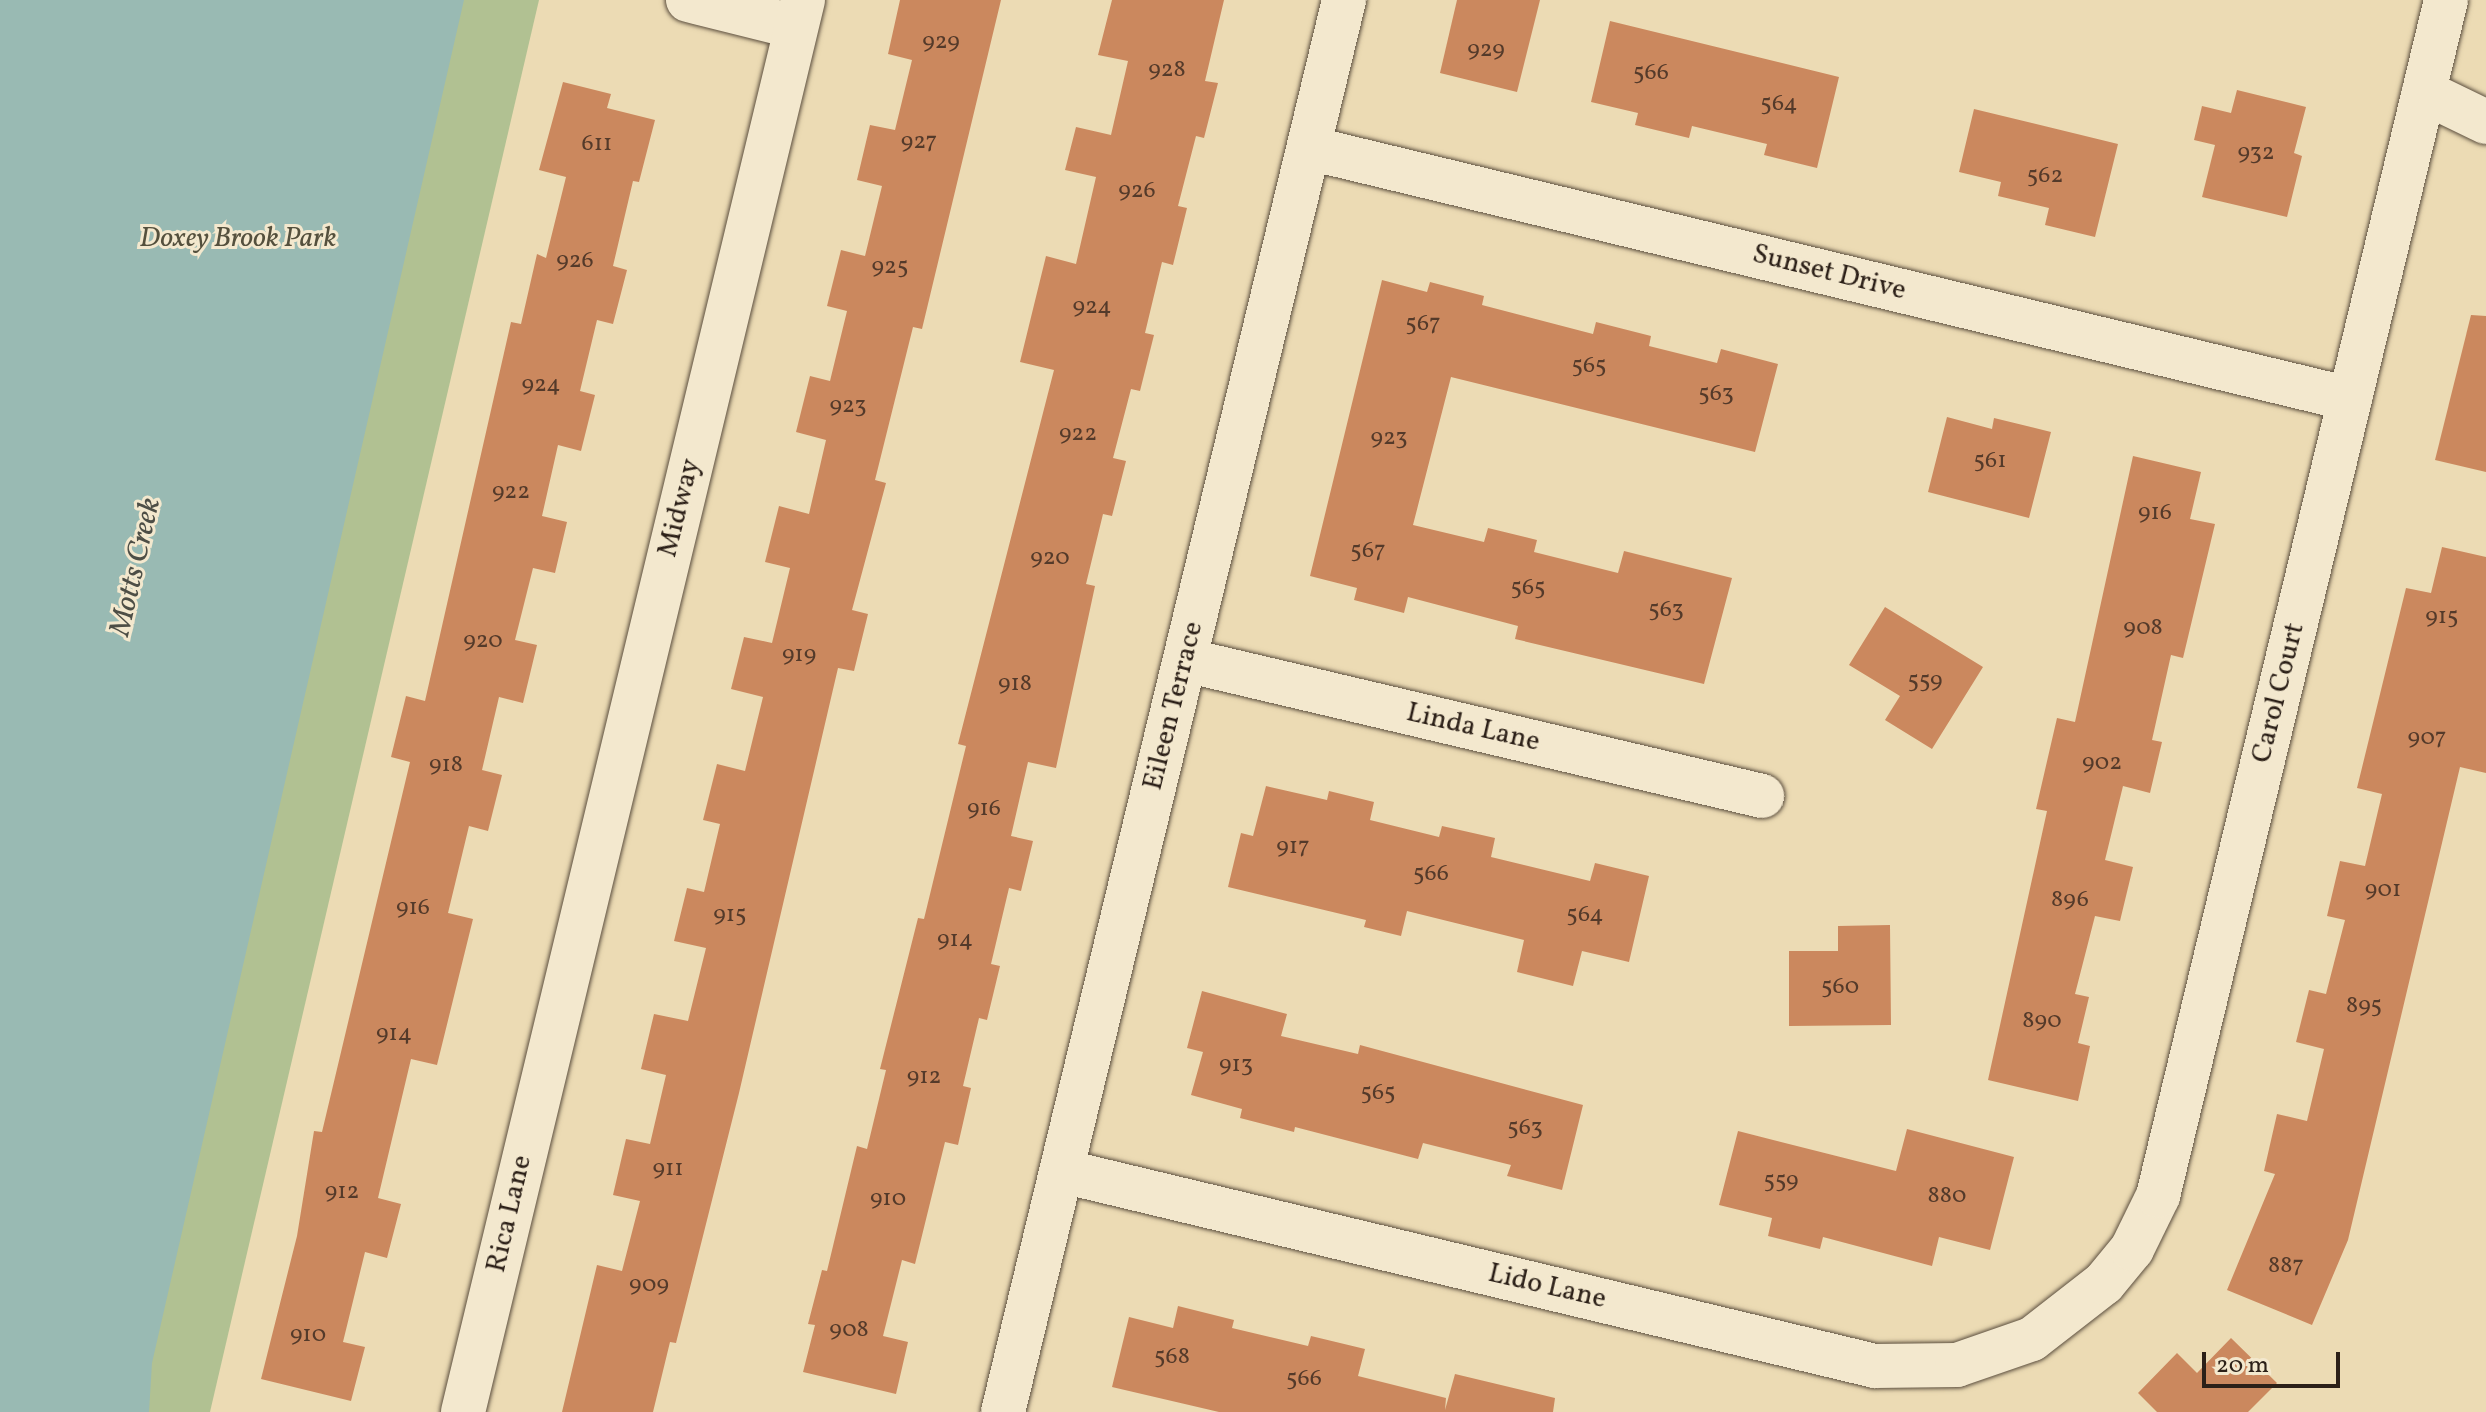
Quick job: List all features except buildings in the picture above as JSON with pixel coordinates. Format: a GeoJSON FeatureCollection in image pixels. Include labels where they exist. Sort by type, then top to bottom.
{"type":"FeatureCollection","features":[{"type":"Feature","properties":{"kind":"street"},"geometry":{"type":"LineString","coordinates":[[688,0],[800,14]]}},
{"type":"Feature","properties":{"kind":"street","name":"Eileen Terrace"},"geometry":{"type":"LineString","coordinates":[[1003,1412],[1344,0]]}},
{"type":"Feature","properties":{"kind":"street","name":"Carol Court"},"geometry":{"type":"LineString","coordinates":[[2032,1339],[2104,1283],[2132,1249],[2158,1196],[2446,0]]}},
{"type":"Feature","properties":{"kind":"street","name":"Midway"},"geometry":{"type":"LineString","coordinates":[[557,1017],[800,14]]}},
{"type":"Feature","properties":{"kind":"street"},"geometry":{"type":"LineString","coordinates":[[2424,92],[2486,122]]}},
{"type":"Feature","properties":{"kind":"street","name":"Sunset Drive"},"geometry":{"type":"LineString","coordinates":[[1309,148],[2350,399]]}},
{"type":"Feature","properties":{"kind":"street","name":"Linda Lane"},"geometry":{"type":"LineString","coordinates":[[1185,660],[1762,796]]}},
{"type":"Feature","properties":{"kind":"street","name":"Rica Lane"},"geometry":{"type":"LineString","coordinates":[[463,1412],[557,1017]]}},
{"type":"Feature","properties":{"kind":"street","name":"Lido Lane"},"geometry":{"type":"LineString","coordinates":[[1062,1171],[1875,1366],[1957,1365],[2032,1339]]}},
{"type":"Feature","properties":{"kind":"green space","name":"Motts Creek"},"geometry":{"type":"Polygon","coordinates":[[[0,0],[539,0],[210,1412],[0,1412],[0,0]]]}},
{"type":"Feature","properties":{"kind":"water","name":"Motts Creek"},"geometry":{"type":"Polygon","coordinates":[[[0,0],[464,0],[152,1363],[149,1412],[0,1412],[0,0]]]}},
{"type":"Feature","properties":{"kind":"park label","name":"Doxey Brook Park"},"geometry":{"type":"Point","coordinates":[238,239]}}]}
